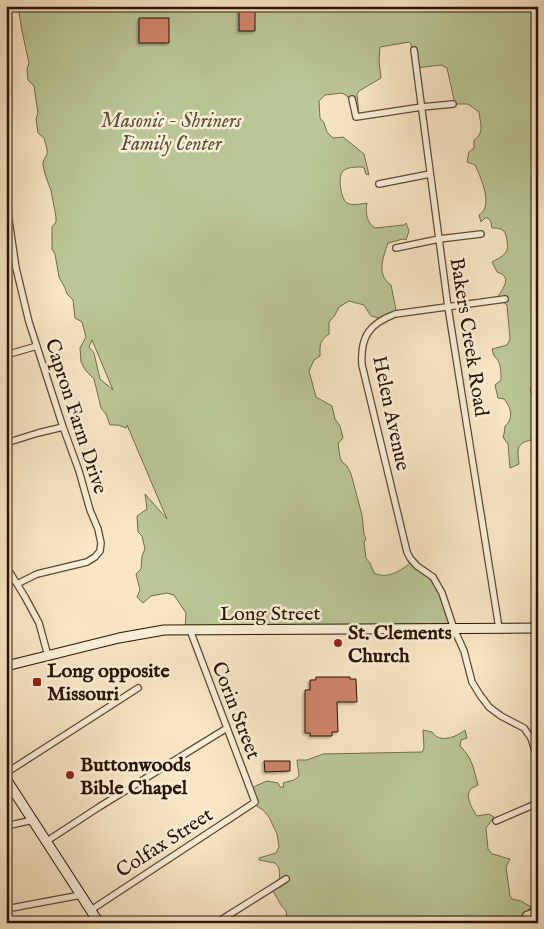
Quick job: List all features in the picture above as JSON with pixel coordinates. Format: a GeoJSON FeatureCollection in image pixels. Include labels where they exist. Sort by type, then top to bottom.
{"type":"FeatureCollection","features":[{"type":"Feature","properties":{"kind":"street","name":"Bakers Creek Road"},"geometry":{"type":"LineString","coordinates":[[414,50],[448,307],[499,628]]}},
{"type":"Feature","properties":{"kind":"street"},"geometry":{"type":"LineString","coordinates":[[352,98],[356,117],[453,104]]}},
{"type":"Feature","properties":{"kind":"street"},"geometry":{"type":"LineString","coordinates":[[379,184],[430,174]]}},
{"type":"Feature","properties":{"kind":"street","name":"Capron Farm Drive"},"geometry":{"type":"LineString","coordinates":[[6,200],[16,268],[29,322],[101,543],[100,551],[87,562],[37,574],[17,584]]}},
{"type":"Feature","properties":{"kind":"street"},"geometry":{"type":"LineString","coordinates":[[396,248],[439,239],[481,234]]}},
{"type":"Feature","properties":{"kind":"street","name":"Helen Avenue"},"geometry":{"type":"LineString","coordinates":[[505,299],[395,314],[372,326],[363,343],[361,354],[364,374],[407,552],[417,566],[433,577],[442,592],[464,652],[472,682],[480,695],[501,716],[524,728],[538,760]]}},
{"type":"Feature","properties":{"kind":"street"},"geometry":{"type":"LineString","coordinates":[[6,355],[37,346]]}},
{"type":"Feature","properties":{"kind":"street"},"geometry":{"type":"LineString","coordinates":[[6,444],[63,427]]}},
{"type":"Feature","properties":{"kind":"street"},"geometry":{"type":"LineString","coordinates":[[6,566],[39,623],[48,656]]}},
{"type":"Feature","properties":{"kind":"street","name":"Long Street"},"geometry":{"type":"LineString","coordinates":[[6,666],[119,638],[164,630],[538,628]]}},
{"type":"Feature","properties":{"kind":"street","name":"Corin Street"},"geometry":{"type":"LineString","coordinates":[[190,630],[255,802]]}},
{"type":"Feature","properties":{"kind":"street"},"geometry":{"type":"LineString","coordinates":[[6,774],[138,688]]}},
{"type":"Feature","properties":{"kind":"street"},"geometry":{"type":"LineString","coordinates":[[47,841],[227,728]]}},
{"type":"Feature","properties":{"kind":"street"},"geometry":{"type":"LineString","coordinates":[[6,779],[99,923]]}},
{"type":"Feature","properties":{"kind":"street","name":"Colfax Street"},"geometry":{"type":"LineString","coordinates":[[91,910],[255,802]]}},
{"type":"Feature","properties":{"kind":"street"},"geometry":{"type":"LineString","coordinates":[[496,821],[538,803]]}},
{"type":"Feature","properties":{"kind":"street"},"geometry":{"type":"LineString","coordinates":[[6,826],[33,820]]}},
{"type":"Feature","properties":{"kind":"street"},"geometry":{"type":"LineString","coordinates":[[216,923],[286,879]]}},
{"type":"Feature","properties":{"kind":"street"},"geometry":{"type":"LineString","coordinates":[[6,909],[81,895]]}},
{"type":"Feature","properties":{"kind":"street"},"geometry":{"type":"LineString","coordinates":[[526,915],[538,910]]}},
{"type":"Feature","properties":{"kind":"green space","name":"Masonic - Shriners Family Center"},"geometry":{"type":"Polygon","coordinates":[[[20,6],[538,6],[538,378],[530,389],[538,412],[538,438],[520,445],[518,452],[519,464],[510,468],[508,444],[503,437],[505,426],[510,420],[510,413],[504,399],[498,398],[495,385],[501,380],[501,370],[492,349],[507,345],[510,339],[507,305],[497,298],[506,280],[502,274],[497,272],[492,262],[505,254],[507,242],[504,231],[492,228],[488,218],[481,222],[479,215],[486,205],[485,192],[475,165],[467,162],[469,152],[474,148],[474,140],[481,131],[479,112],[468,104],[455,104],[447,68],[441,65],[415,67],[409,42],[380,47],[381,78],[357,94],[359,115],[347,96],[342,93],[325,95],[319,101],[320,118],[327,132],[333,138],[343,137],[364,154],[369,175],[366,174],[362,167],[347,169],[341,174],[341,188],[345,201],[357,205],[367,203],[367,217],[375,228],[404,225],[406,223],[409,231],[406,240],[388,243],[383,260],[382,271],[386,281],[391,285],[395,312],[379,318],[371,316],[364,305],[349,301],[339,307],[329,322],[329,334],[323,339],[320,356],[314,360],[309,371],[316,397],[332,406],[335,419],[340,426],[343,438],[338,444],[340,457],[351,474],[362,515],[366,538],[364,543],[366,558],[374,573],[390,575],[413,561],[429,570],[434,576],[453,628],[185,630],[186,613],[174,595],[167,593],[151,596],[143,603],[137,597],[140,590],[136,574],[141,569],[142,556],[145,549],[142,536],[138,532],[137,516],[147,509],[145,494],[167,519],[127,425],[126,428],[110,425],[106,414],[101,408],[94,379],[81,362],[80,348],[86,337],[82,322],[75,318],[73,300],[67,294],[59,277],[55,254],[52,249],[52,227],[56,222],[56,217],[51,190],[43,164],[47,150],[44,138],[38,133],[36,119],[38,113],[34,86],[28,80],[27,69],[29,63],[19,12],[20,6]],[[92,340],[89,347],[94,353],[100,379],[113,390],[92,340]]]}},
{"type":"Feature","properties":{"kind":"green space"},"geometry":{"type":"Polygon","coordinates":[[[423,730],[432,732],[439,738],[448,738],[465,730],[467,738],[461,740],[460,746],[470,759],[478,785],[469,792],[470,803],[477,816],[489,814],[494,817],[486,828],[488,849],[492,854],[510,859],[506,867],[510,896],[512,899],[521,901],[531,907],[517,921],[518,923],[288,923],[286,911],[272,889],[280,883],[279,868],[275,863],[259,860],[259,858],[276,853],[279,847],[277,834],[269,817],[255,805],[251,788],[267,781],[278,783],[280,787],[284,787],[283,783],[294,780],[299,776],[297,760],[307,760],[323,754],[422,752],[424,748],[423,730]]]}},
{"type":"Feature","properties":{"kind":"building"},"geometry":{"type":"Polygon","coordinates":[[[239,6],[255,6],[255,31],[239,31],[239,6]]]}},
{"type":"Feature","properties":{"kind":"building"},"geometry":{"type":"Polygon","coordinates":[[[139,18],[169,18],[169,43],[139,43],[139,18]]]}},
{"type":"Feature","properties":{"kind":"building"},"geometry":{"type":"Polygon","coordinates":[[[316,677],[350,677],[350,679],[356,679],[357,702],[337,702],[338,732],[332,732],[332,736],[310,736],[310,733],[305,733],[305,690],[310,690],[310,680],[316,680],[316,677]]]}},
{"type":"Feature","properties":{"kind":"building"},"geometry":{"type":"Polygon","coordinates":[[[264,761],[290,761],[290,771],[265,772],[264,761]]]}},
{"type":"Feature","properties":{"kind":"place","name":"St. Clements Church"},"geometry":{"type":"Point","coordinates":[338,643]}},
{"type":"Feature","properties":{"kind":"place","name":"Long opposite Missouri"},"geometry":{"type":"Point","coordinates":[37,682]}},
{"type":"Feature","properties":{"kind":"place","name":"Buttonwoods Bible Chapel"},"geometry":{"type":"Point","coordinates":[70,775]}}]}
